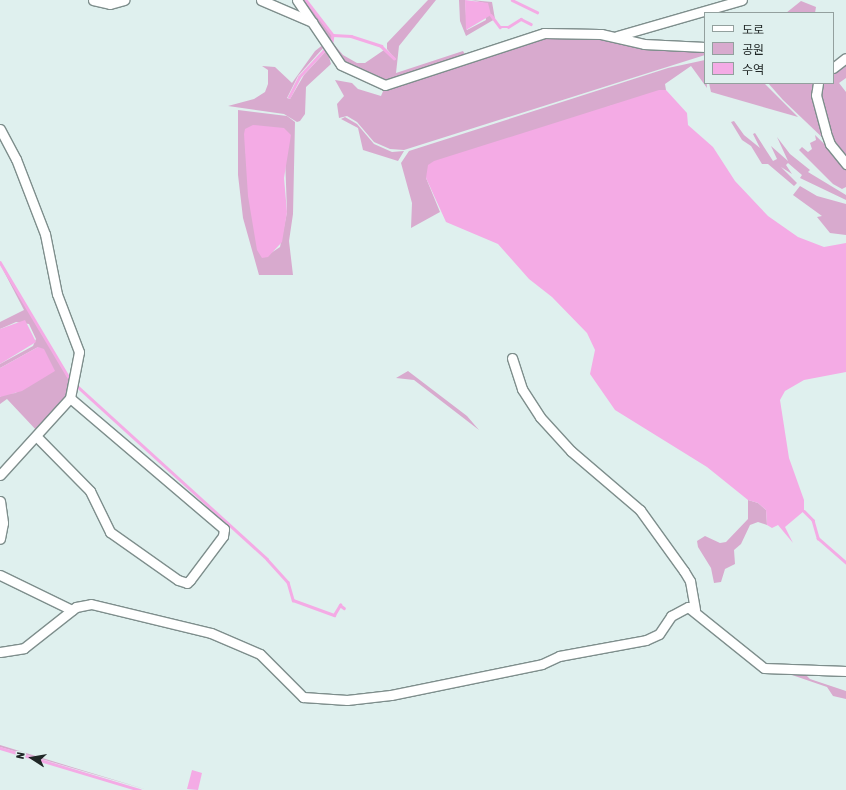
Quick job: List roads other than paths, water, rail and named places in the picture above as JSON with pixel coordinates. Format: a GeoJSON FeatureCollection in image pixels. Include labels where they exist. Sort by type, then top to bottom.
{"type":"FeatureCollection","features":[{"type":"Feature","properties":{"kind":"street"},"geometry":{"type":"LineString","coordinates":[[93,0],[110,4],[124,0]]}},
{"type":"Feature","properties":{"kind":"street"},"geometry":{"type":"LineString","coordinates":[[261,0],[314,23]]}},
{"type":"Feature","properties":{"kind":"street"},"geometry":{"type":"LineString","coordinates":[[297,0],[341,65],[385,85],[415,78],[535,34],[614,36],[644,44],[704,47]]}},
{"type":"Feature","properties":{"kind":"street"},"geometry":{"type":"LineString","coordinates":[[614,36],[656,27],[742,0]]}},
{"type":"Feature","properties":{"kind":"street"},"geometry":{"type":"LineString","coordinates":[[834,67],[846,58]]}},
{"type":"Feature","properties":{"kind":"street"},"geometry":{"type":"LineString","coordinates":[[818,84],[816,95],[826,133],[830,144],[846,164]]}},
{"type":"Feature","properties":{"kind":"street"},"geometry":{"type":"LineString","coordinates":[[0,129],[16,158],[45,234],[56,294],[78,345],[79,360],[70,398],[37,437],[0,475]]}},
{"type":"Feature","properties":{"kind":"street"},"geometry":{"type":"LineString","coordinates":[[512,358],[522,389],[546,425],[576,456],[640,510],[690,581],[695,610]]}},
{"type":"Feature","properties":{"kind":"street"},"geometry":{"type":"LineString","coordinates":[[37,437],[90,491],[110,532],[178,580],[187,583],[190,580],[224,536],[224,529],[70,398]]}},
{"type":"Feature","properties":{"kind":"street"},"geometry":{"type":"LineString","coordinates":[[0,501],[3,523],[0,539]]}},
{"type":"Feature","properties":{"kind":"street"},"geometry":{"type":"LineString","coordinates":[[0,575],[72,610]]}},
{"type":"Feature","properties":{"kind":"street"},"geometry":{"type":"LineString","coordinates":[[0,652],[24,648],[72,610],[82,604],[114,607],[211,633],[260,654],[303,696],[329,700],[391,695],[542,664],[559,656],[646,640],[659,634],[671,616],[681,608],[688,607],[695,610],[764,668],[846,671]]}},
{"type":"Feature","properties":{"kind":"water"},"geometry":{"type":"Polygon","coordinates":[[[465,0],[488,3],[491,15],[466,30],[465,0]]]}},
{"type":"Feature","properties":{"kind":"water"},"geometry":{"type":"Polygon","coordinates":[[[659,90],[666,90],[687,113],[688,125],[713,147],[735,181],[768,216],[798,237],[824,247],[846,243],[846,372],[804,380],[785,391],[780,400],[789,458],[804,500],[804,511],[785,527],[793,543],[778,525],[772,528],[767,525],[766,510],[758,503],[748,500],[707,467],[615,410],[590,374],[595,350],[587,333],[552,297],[529,279],[498,244],[446,222],[426,178],[428,165],[434,161],[659,90]]]}},
{"type":"Feature","properties":{"kind":"water"},"geometry":{"type":"Polygon","coordinates":[[[253,125],[284,128],[291,135],[284,178],[287,212],[282,242],[268,257],[262,258],[257,250],[248,196],[244,134],[245,129],[253,125]]]}},
{"type":"Feature","properties":{"kind":"water"},"geometry":{"type":"Polygon","coordinates":[[[25,320],[36,342],[0,364],[0,329],[25,320]]]}},
{"type":"Feature","properties":{"kind":"water"},"geometry":{"type":"Polygon","coordinates":[[[38,347],[44,349],[55,371],[22,391],[0,397],[0,368],[38,347]]]}},
{"type":"Feature","properties":{"kind":"water"},"geometry":{"type":"Polygon","coordinates":[[[192,770],[202,773],[198,790],[187,789],[192,770]]]}},
{"type":"Feature","properties":{"kind":"waterway"},"geometry":{"type":"LineString","coordinates":[[306,0],[333,35],[332,42]]}},
{"type":"Feature","properties":{"kind":"waterway"},"geometry":{"type":"LineString","coordinates":[[512,0],[537,12]]}},
{"type":"Feature","properties":{"kind":"waterway"},"geometry":{"type":"LineString","coordinates":[[491,15],[500,27],[508,27],[521,19],[531,24]]}},
{"type":"Feature","properties":{"kind":"waterway"},"geometry":{"type":"LineString","coordinates":[[333,35],[351,36],[381,46],[394,58]]}},
{"type":"Feature","properties":{"kind":"waterway"},"geometry":{"type":"LineString","coordinates":[[289,97],[299,77],[326,48]]}},
{"type":"Feature","properties":{"kind":"waterway"},"geometry":{"type":"LineString","coordinates":[[0,262],[71,381]]}},
{"type":"Feature","properties":{"kind":"waterway"},"geometry":{"type":"LineString","coordinates":[[76,385],[267,559],[288,582],[293,600],[334,615],[340,605],[344,608]]}},
{"type":"Feature","properties":{"kind":"waterway"},"geometry":{"type":"LineString","coordinates":[[804,511],[813,520],[818,538],[846,562]]}},
{"type":"Feature","properties":{"kind":"waterway"},"geometry":{"type":"LineString","coordinates":[[0,748],[140,790]]}}]}
